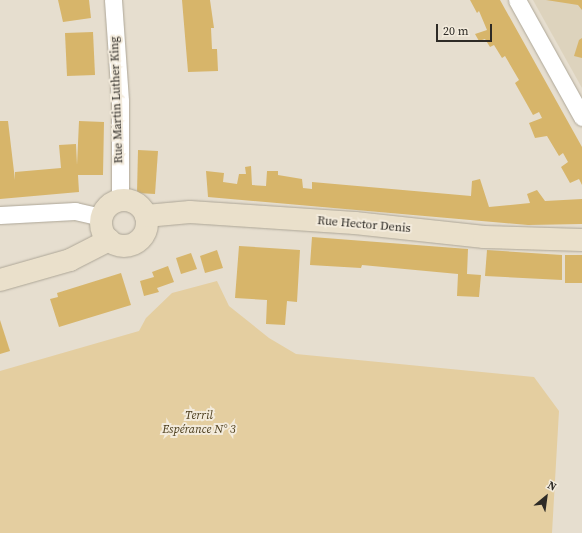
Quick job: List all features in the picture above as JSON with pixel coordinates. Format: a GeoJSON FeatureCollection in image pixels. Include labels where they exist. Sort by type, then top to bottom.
{"type":"FeatureCollection","features":[{"type":"Feature","properties":{"kind":"street","name":"Rue Martin Luther King"},"geometry":{"type":"LineString","coordinates":[[113,0],[120,101],[120,200]]}},
{"type":"Feature","properties":{"kind":"street"},"geometry":{"type":"LineString","coordinates":[[517,0],[582,117]]}},
{"type":"Feature","properties":{"kind":"street"},"geometry":{"type":"LineString","coordinates":[[120,200],[136,203],[146,216],[145,232],[134,244],[117,245],[108,240],[101,230],[101,217],[106,208],[120,200]]}},
{"type":"Feature","properties":{"kind":"street"},"geometry":{"type":"LineString","coordinates":[[0,215],[75,211],[101,217]]}},
{"type":"Feature","properties":{"kind":"street","name":"Rue Hector Denis"},"geometry":{"type":"LineString","coordinates":[[146,216],[190,212],[355,223],[484,237],[582,240]]}},
{"type":"Feature","properties":{"kind":"street"},"geometry":{"type":"LineString","coordinates":[[0,280],[70,260],[108,240]]}},
{"type":"Feature","properties":{"kind":"shaded area"},"geometry":{"type":"Polygon","coordinates":[[[533,0],[582,0],[582,88],[533,0]]]}},
{"type":"Feature","properties":{"kind":"green space","name":"Terril Espérance N° 3"},"geometry":{"type":"Polygon","coordinates":[[[217,281],[229,306],[269,338],[296,354],[534,377],[559,411],[552,533],[0,533],[0,371],[139,331],[146,318],[172,293],[217,281]]]}},
{"type":"Feature","properties":{"kind":"building"},"geometry":{"type":"Polygon","coordinates":[[[58,0],[89,0],[91,18],[63,22],[58,0]]]}},
{"type":"Feature","properties":{"kind":"building"},"geometry":{"type":"Polygon","coordinates":[[[182,0],[210,0],[214,28],[211,28],[212,49],[217,49],[218,71],[188,72],[182,0]]]}},
{"type":"Feature","properties":{"kind":"building"},"geometry":{"type":"Polygon","coordinates":[[[470,0],[500,0],[582,147],[582,185],[579,179],[570,183],[561,167],[568,162],[563,153],[559,156],[547,136],[535,138],[529,123],[542,118],[539,112],[533,115],[515,83],[519,80],[505,56],[502,58],[494,45],[490,47],[485,39],[479,41],[475,34],[487,30],[479,11],[477,13],[470,0]]]}},
{"type":"Feature","properties":{"kind":"building"},"geometry":{"type":"Polygon","coordinates":[[[546,0],[582,0],[582,10],[578,5],[546,0]]]}},
{"type":"Feature","properties":{"kind":"building"},"geometry":{"type":"Polygon","coordinates":[[[93,32],[95,75],[67,76],[65,33],[93,32]]]}},
{"type":"Feature","properties":{"kind":"building"},"geometry":{"type":"Polygon","coordinates":[[[582,38],[582,58],[574,56],[579,40],[582,38]]]}},
{"type":"Feature","properties":{"kind":"building"},"geometry":{"type":"Polygon","coordinates":[[[0,121],[8,121],[15,180],[15,172],[61,168],[59,145],[76,144],[77,165],[79,121],[104,122],[103,175],[78,175],[79,192],[0,199],[0,121]]]}},
{"type":"Feature","properties":{"kind":"building"},"geometry":{"type":"Polygon","coordinates":[[[138,150],[158,151],[155,194],[137,193],[138,150]]]}},
{"type":"Feature","properties":{"kind":"building"},"geometry":{"type":"Polygon","coordinates":[[[251,166],[252,185],[266,186],[267,171],[278,171],[278,175],[302,179],[303,188],[312,189],[312,182],[471,196],[472,181],[480,179],[489,207],[530,203],[527,194],[537,190],[545,201],[582,199],[582,224],[528,225],[208,197],[206,171],[224,173],[223,182],[237,184],[239,174],[246,174],[245,167],[251,166]]]}},
{"type":"Feature","properties":{"kind":"building"},"geometry":{"type":"Polygon","coordinates":[[[312,237],[468,249],[467,274],[481,275],[479,297],[457,296],[458,274],[362,265],[361,268],[310,265],[312,237]]]}},
{"type":"Feature","properties":{"kind":"building"},"geometry":{"type":"Polygon","coordinates":[[[239,246],[300,250],[297,302],[287,301],[285,325],[266,324],[267,300],[235,298],[239,246]]]}},
{"type":"Feature","properties":{"kind":"building"},"geometry":{"type":"Polygon","coordinates":[[[217,250],[223,268],[205,273],[200,256],[217,250]]]}},
{"type":"Feature","properties":{"kind":"building"},"geometry":{"type":"Polygon","coordinates":[[[487,250],[562,255],[562,280],[485,276],[487,250]]]}},
{"type":"Feature","properties":{"kind":"building"},"geometry":{"type":"Polygon","coordinates":[[[191,253],[197,269],[181,274],[176,258],[191,253]]]}},
{"type":"Feature","properties":{"kind":"building"},"geometry":{"type":"Polygon","coordinates":[[[565,255],[582,255],[582,283],[565,283],[565,255]]]}},
{"type":"Feature","properties":{"kind":"building"},"geometry":{"type":"Polygon","coordinates":[[[168,266],[174,282],[157,288],[159,292],[144,296],[140,281],[154,277],[152,272],[168,266]]]}},
{"type":"Feature","properties":{"kind":"building"},"geometry":{"type":"Polygon","coordinates":[[[121,273],[131,305],[59,327],[50,299],[58,297],[57,293],[121,273]]]}},
{"type":"Feature","properties":{"kind":"building"},"geometry":{"type":"Polygon","coordinates":[[[0,320],[10,351],[0,354],[0,320]]]}}]}
